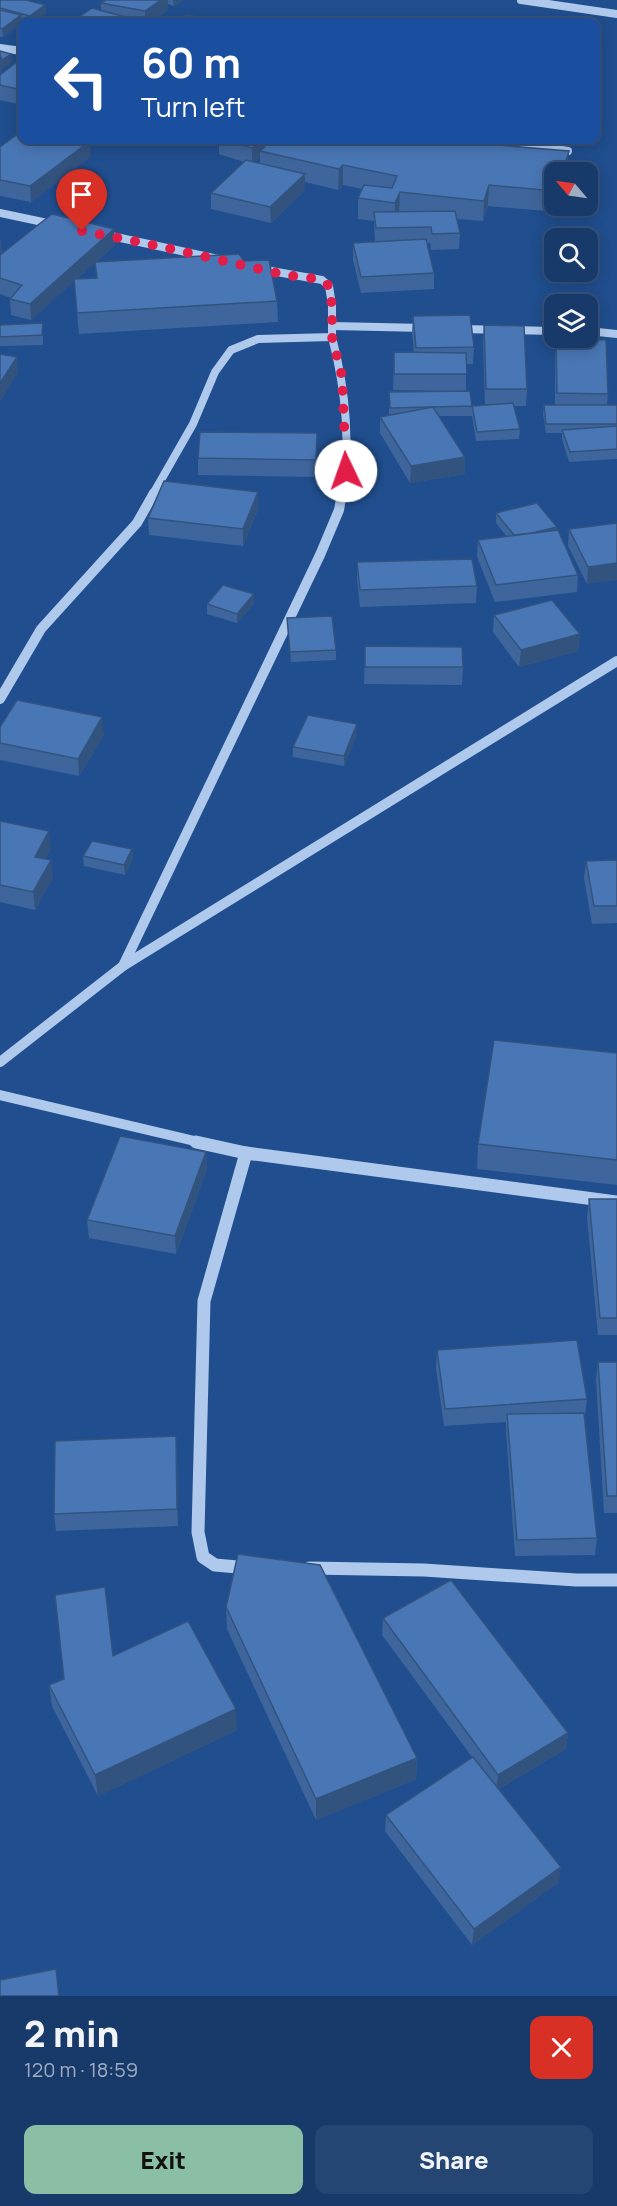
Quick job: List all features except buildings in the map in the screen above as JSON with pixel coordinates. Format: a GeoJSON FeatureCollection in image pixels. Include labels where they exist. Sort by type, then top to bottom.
{"type":"FeatureCollection","features":[{"type":"Feature","properties":{"kind":"street"},"geometry":{"type":"LineString","coordinates":[[521,0],[617,14]]}},
{"type":"Feature","properties":{"kind":"street"},"geometry":{"type":"LineString","coordinates":[[0,48],[18,50]]}},
{"type":"Feature","properties":{"kind":"street"},"geometry":{"type":"LineString","coordinates":[[525,144],[568,152]]}},
{"type":"Feature","properties":{"kind":"street"},"geometry":{"type":"LineString","coordinates":[[0,213],[72,228]]}},
{"type":"Feature","properties":{"kind":"street"},"geometry":{"type":"LineString","coordinates":[[94,233],[228,261]]}},
{"type":"Feature","properties":{"kind":"street"},"geometry":{"type":"LineString","coordinates":[[123,966],[320,555],[339,510],[346,471],[342,376],[332,337],[329,286],[321,280],[251,267]]}},
{"type":"Feature","properties":{"kind":"street"},"geometry":{"type":"LineString","coordinates":[[332,326],[438,328]]}},
{"type":"Feature","properties":{"kind":"street"},"geometry":{"type":"LineString","coordinates":[[449,328],[544,331]]}},
{"type":"Feature","properties":{"kind":"street"},"geometry":{"type":"LineString","coordinates":[[598,332],[617,334]]}},
{"type":"Feature","properties":{"kind":"street"},"geometry":{"type":"LineString","coordinates":[[0,699],[41,629],[137,523],[193,424],[215,372],[231,350],[258,339],[332,337]]}},
{"type":"Feature","properties":{"kind":"street"},"geometry":{"type":"LineString","coordinates":[[0,1062],[123,966],[617,661]]}},
{"type":"Feature","properties":{"kind":"street"},"geometry":{"type":"LineString","coordinates":[[0,1095],[246,1154],[617,1202]]}},
{"type":"Feature","properties":{"kind":"street"},"geometry":{"type":"LineString","coordinates":[[246,1154],[204,1301],[198,1532],[203,1557],[215,1565],[259,1568]]}},
{"type":"Feature","properties":{"kind":"street"},"geometry":{"type":"LineString","coordinates":[[294,1568],[424,1570],[576,1580],[617,1580]]}},
{"type":"Feature","properties":{"kind":"route"},"geometry":{"type":"LineString","coordinates":[[82,231],[172,248],[284,275],[321,280],[329,286],[332,306],[332,337],[342,376],[346,471]]}}]}
